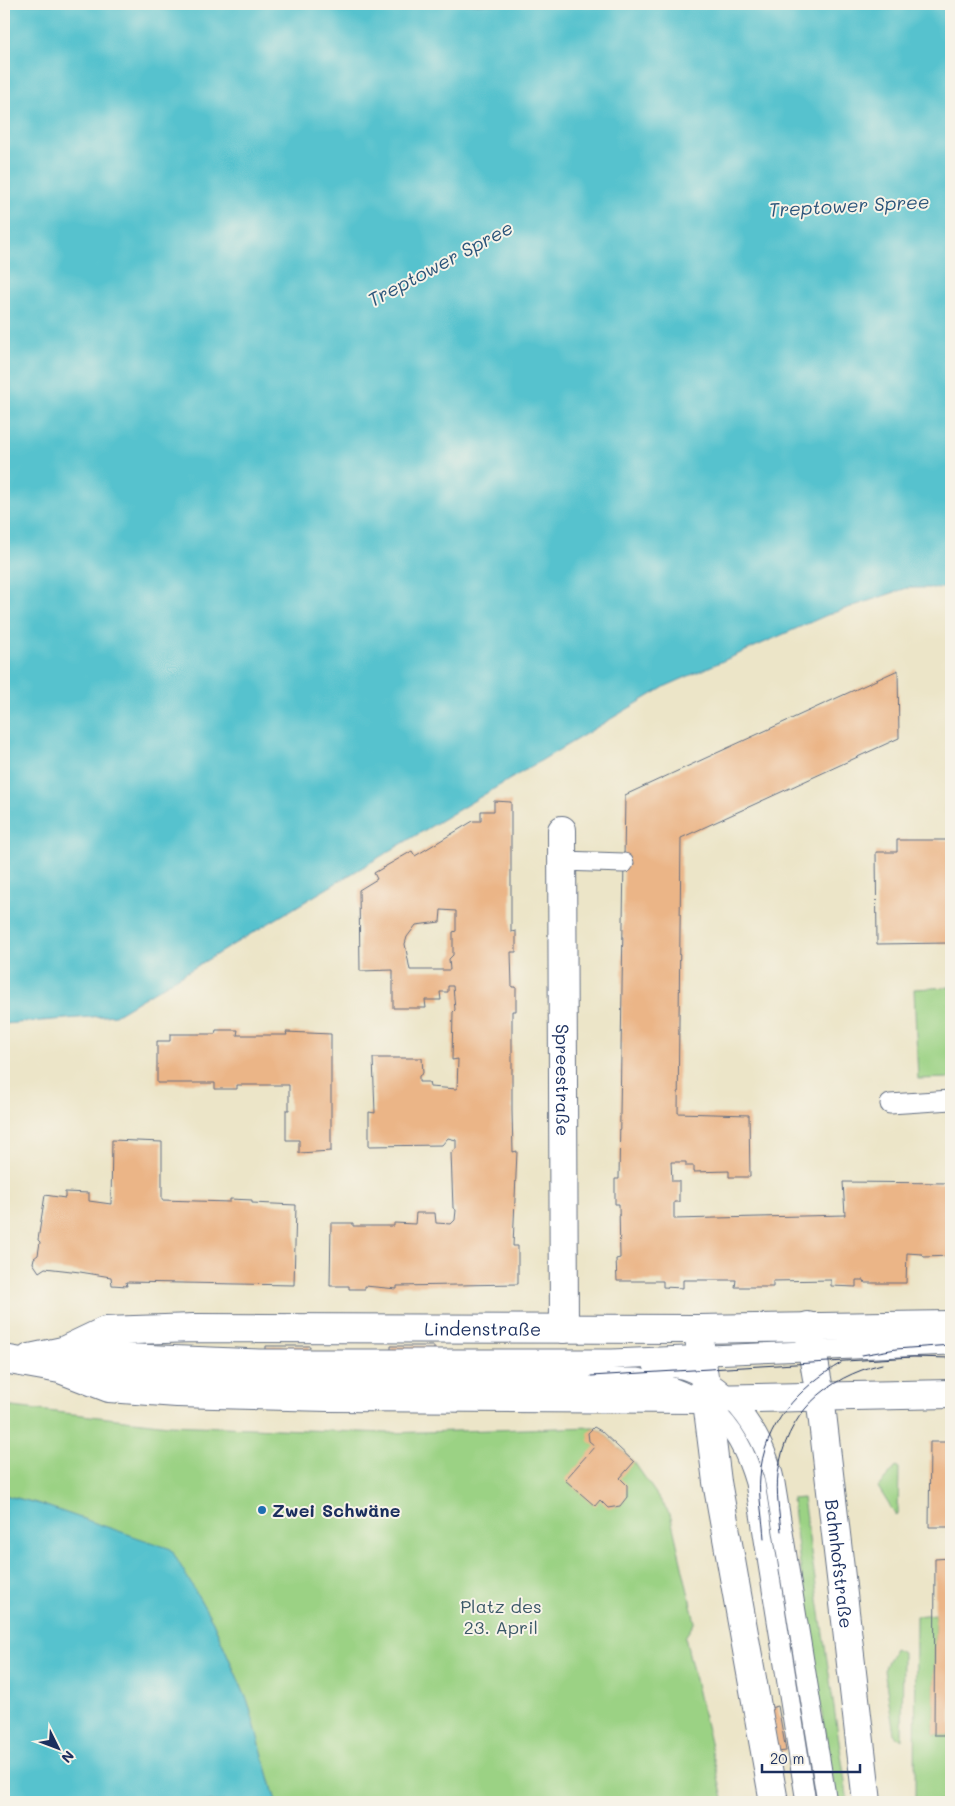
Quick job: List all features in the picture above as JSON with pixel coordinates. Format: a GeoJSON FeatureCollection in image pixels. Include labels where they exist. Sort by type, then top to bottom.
{"type":"FeatureCollection","features":[{"type":"Feature","properties":{"kind":"street","name":"Spreestraße"},"geometry":{"type":"LineString","coordinates":[[562,830],[564,1329]]}},
{"type":"Feature","properties":{"kind":"street","name":"Lindenstraße"},"geometry":{"type":"LineString","coordinates":[[61,1360],[105,1331],[194,1328],[564,1329],[706,1380],[810,1338],[951,1326]]}},
{"type":"Feature","properties":{"kind":"street","name":"Bahnhofstraße"},"geometry":{"type":"LineString","coordinates":[[810,1338],[820,1396],[867,1802]]}},
{"type":"Feature","properties":{"kind":"street","name":"Lindenstraße"},"geometry":{"type":"LineString","coordinates":[[12,1359],[61,1360],[109,1388],[178,1393],[328,1397],[706,1380],[820,1396],[951,1394]]}},
{"type":"Feature","properties":{"kind":"street"},"geometry":{"type":"LineString","coordinates":[[706,1380],[719,1492],[774,1802]]}},
{"type":"Feature","properties":{"kind":"lane"},"geometry":{"type":"LineString","coordinates":[[562,861],[624,863]]}},
{"type":"Feature","properties":{"kind":"lane"},"geometry":{"type":"LineString","coordinates":[[890,1104],[951,1100]]}},
{"type":"Feature","properties":{"kind":"lane"},"geometry":{"type":"LineString","coordinates":[[810,1338],[951,1345]]}},
{"type":"Feature","properties":{"kind":"lane"},"geometry":{"type":"LineString","coordinates":[[61,1360],[612,1359],[706,1380],[749,1423],[765,1450],[772,1470],[827,1802]]}},
{"type":"Feature","properties":{"kind":"lane"},"geometry":{"type":"LineString","coordinates":[[706,1380],[721,1416],[732,1431],[749,1463],[755,1483],[806,1802]]}},
{"type":"Feature","properties":{"kind":"green space"},"geometry":{"type":"Polygon","coordinates":[[[951,987],[951,1078],[918,1079],[914,989],[951,987]]]}},
{"type":"Feature","properties":{"kind":"green space","name":"Platz des 23. April"},"geometry":{"type":"Polygon","coordinates":[[[4,1406],[168,1425],[387,1433],[594,1427],[601,1431],[634,1462],[670,1514],[695,1622],[685,1637],[724,1802],[276,1802],[248,1702],[213,1622],[171,1550],[40,1504],[4,1495],[4,1406]]]}},
{"type":"Feature","properties":{"kind":"green space"},"geometry":{"type":"Polygon","coordinates":[[[896,1467],[899,1469],[898,1512],[896,1516],[878,1487],[896,1467]]]}},
{"type":"Feature","properties":{"kind":"green space"},"geometry":{"type":"Polygon","coordinates":[[[803,1498],[848,1802],[837,1802],[810,1645],[792,1499],[803,1498]]]}},
{"type":"Feature","properties":{"kind":"green space"},"geometry":{"type":"Polygon","coordinates":[[[935,1614],[934,1735],[951,1735],[951,1802],[915,1802],[916,1616],[935,1614]]]}},
{"type":"Feature","properties":{"kind":"green space"},"geometry":{"type":"Polygon","coordinates":[[[894,1649],[903,1653],[902,1740],[894,1734],[884,1670],[894,1649]]]}},
{"type":"Feature","properties":{"kind":"water","name":"Treptower Spree"},"geometry":{"type":"Polygon","coordinates":[[[4,4],[951,4],[951,588],[907,588],[827,615],[666,686],[115,1015],[4,1024],[4,4]]]}},
{"type":"Feature","properties":{"kind":"water"},"geometry":{"type":"Polygon","coordinates":[[[4,1495],[40,1504],[171,1549],[213,1622],[248,1702],[276,1802],[4,1802],[4,1495]]]}},
{"type":"Feature","properties":{"kind":"building"},"geometry":{"type":"Polygon","coordinates":[[[898,670],[899,738],[681,838],[678,1113],[749,1115],[750,1177],[729,1177],[729,1171],[694,1172],[694,1166],[686,1166],[686,1162],[671,1162],[672,1181],[679,1181],[679,1202],[674,1202],[674,1219],[845,1215],[843,1182],[951,1183],[951,1256],[924,1257],[922,1254],[907,1253],[906,1283],[865,1283],[864,1280],[856,1280],[856,1287],[831,1286],[831,1280],[773,1281],[773,1287],[735,1287],[736,1280],[683,1280],[683,1288],[663,1287],[663,1281],[617,1281],[616,1259],[620,1258],[619,1204],[615,1204],[615,1179],[619,1179],[625,795],[898,670]]]}},
{"type":"Feature","properties":{"kind":"building"},"geometry":{"type":"Polygon","coordinates":[[[494,801],[511,802],[511,932],[516,931],[516,952],[511,952],[512,987],[516,987],[516,1011],[512,1011],[512,1111],[513,1152],[517,1151],[513,1246],[518,1246],[518,1284],[397,1286],[397,1289],[365,1286],[365,1289],[349,1289],[349,1286],[330,1286],[331,1223],[353,1223],[353,1226],[394,1226],[394,1223],[415,1224],[416,1213],[435,1213],[436,1223],[451,1224],[455,1220],[456,1210],[453,1208],[451,1153],[456,1149],[456,1140],[448,1138],[442,1145],[369,1146],[369,1112],[375,1113],[373,1058],[422,1058],[423,1073],[419,1076],[419,1082],[429,1082],[430,1087],[457,1089],[458,1059],[452,1060],[453,1012],[455,1010],[453,986],[448,986],[448,992],[440,992],[441,1000],[425,1000],[426,1008],[393,1008],[393,970],[360,971],[359,890],[377,879],[374,873],[412,851],[415,856],[473,821],[481,821],[481,811],[494,811],[494,801]],[[441,910],[440,922],[416,925],[407,937],[405,944],[410,970],[450,970],[449,959],[453,955],[453,932],[456,931],[456,911],[441,910]]]}},
{"type":"Feature","properties":{"kind":"building"},"geometry":{"type":"Polygon","coordinates":[[[897,840],[950,840],[950,943],[877,944],[876,852],[897,852],[897,840]]]}},
{"type":"Feature","properties":{"kind":"building"},"geometry":{"type":"Polygon","coordinates":[[[216,1030],[238,1030],[237,1035],[287,1035],[286,1032],[331,1034],[331,1151],[299,1153],[299,1140],[286,1140],[286,1110],[289,1110],[289,1085],[237,1085],[237,1089],[215,1089],[215,1083],[157,1083],[157,1041],[170,1041],[170,1034],[215,1034],[216,1030]]]}},
{"type":"Feature","properties":{"kind":"building"},"geometry":{"type":"Polygon","coordinates":[[[112,1140],[162,1142],[162,1200],[230,1202],[230,1199],[252,1200],[252,1203],[296,1205],[294,1285],[126,1282],[127,1286],[112,1285],[111,1277],[80,1272],[45,1268],[39,1272],[33,1263],[34,1258],[38,1255],[40,1242],[38,1240],[45,1195],[65,1198],[65,1192],[89,1193],[89,1201],[111,1204],[112,1140]]]}},
{"type":"Feature","properties":{"kind":"building"},"geometry":{"type":"Polygon","coordinates":[[[266,1346],[310,1346],[309,1355],[266,1355],[266,1346]]]}},
{"type":"Feature","properties":{"kind":"building"},"geometry":{"type":"Polygon","coordinates":[[[391,1346],[434,1346],[434,1355],[391,1355],[391,1346]]]}},
{"type":"Feature","properties":{"kind":"building"},"geometry":{"type":"Polygon","coordinates":[[[594,1427],[601,1431],[634,1462],[620,1478],[627,1485],[627,1497],[620,1506],[608,1508],[600,1500],[595,1506],[565,1480],[595,1446],[589,1441],[588,1433],[594,1427]]]}},
{"type":"Feature","properties":{"kind":"building"},"geometry":{"type":"Polygon","coordinates":[[[930,1442],[951,1442],[951,1527],[929,1527],[930,1442]]]}},
{"type":"Feature","properties":{"kind":"building"},"geometry":{"type":"Polygon","coordinates":[[[951,1558],[951,1735],[934,1735],[935,1559],[951,1558]]]}},
{"type":"Feature","properties":{"kind":"building"},"geometry":{"type":"Polygon","coordinates":[[[778,1706],[786,1751],[778,1752],[770,1708],[778,1706]]]}},
{"type":"Feature","properties":{"kind":"tram line"},"geometry":{"type":"LineString","coordinates":[[862,1355],[896,1349],[951,1345]]}},
{"type":"Feature","properties":{"kind":"tram line"},"geometry":{"type":"LineString","coordinates":[[591,1376],[913,1357],[951,1358]]}},
{"type":"Feature","properties":{"kind":"tram line"},"geometry":{"type":"LineString","coordinates":[[764,1539],[760,1477],[768,1441],[776,1425],[798,1396],[811,1384],[841,1363]]}},
{"type":"Feature","properties":{"kind":"tram line"},"geometry":{"type":"LineString","coordinates":[[781,1531],[778,1474],[782,1453],[789,1434],[799,1417],[826,1389],[843,1378],[882,1364]]}},
{"type":"Feature","properties":{"kind":"place","name":"Zwei Schwäne"},"geometry":{"type":"Point","coordinates":[262,1510]}}]}
